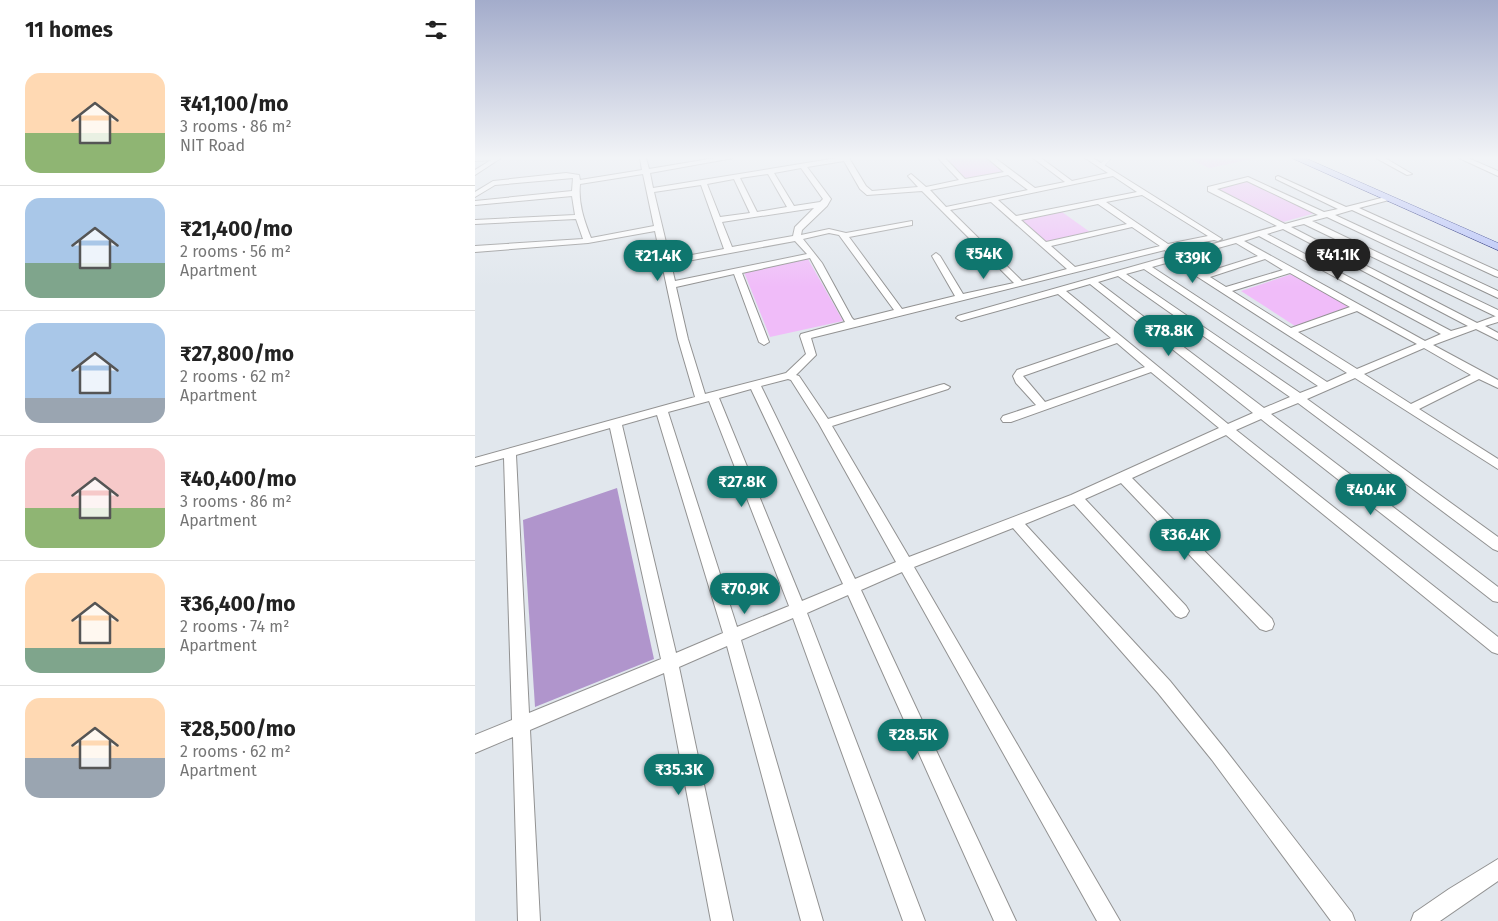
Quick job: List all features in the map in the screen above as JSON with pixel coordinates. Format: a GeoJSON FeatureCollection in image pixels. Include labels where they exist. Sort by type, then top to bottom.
{"type":"FeatureCollection","features":[{"type":"Feature","properties":{"kind":"main road"},"geometry":{"type":"LineString","coordinates":[[1393,201],[1498,247]]}},
{"type":"Feature","properties":{"kind":"street"},"geometry":{"type":"LineString","coordinates":[[475,203],[495,201]]}},
{"type":"Feature","properties":{"kind":"street"},"geometry":{"type":"LineString","coordinates":[[576,201],[579,217],[588,241]]}},
{"type":"Feature","properties":{"kind":"street"},"geometry":{"type":"LineString","coordinates":[[652,201],[683,338],[706,397],[798,610],[914,921]]}},
{"type":"Feature","properties":{"kind":"street"},"geometry":{"type":"LineString","coordinates":[[710,201],[729,250]]}},
{"type":"Feature","properties":{"kind":"street"},"geometry":{"type":"LineString","coordinates":[[748,201],[754,214]]}},
{"type":"Feature","properties":{"kind":"street"},"geometry":{"type":"LineString","coordinates":[[787,201],[792,209]]}},
{"type":"Feature","properties":{"kind":"street"},"geometry":{"type":"LineString","coordinates":[[797,238],[798,228],[826,201]]}},
{"type":"Feature","properties":{"kind":"street"},"geometry":{"type":"LineString","coordinates":[[937,201],[1020,284]]}},
{"type":"Feature","properties":{"kind":"street"},"geometry":{"type":"LineString","coordinates":[[945,209],[983,201]]}},
{"type":"Feature","properties":{"kind":"street"},"geometry":{"type":"LineString","coordinates":[[994,201],[1074,271]]}},
{"type":"Feature","properties":{"kind":"street"},"geometry":{"type":"LineString","coordinates":[[1015,219],[1105,201]]}},
{"type":"Feature","properties":{"kind":"street"},"geometry":{"type":"LineString","coordinates":[[1154,201],[1226,244]]}},
{"type":"Feature","properties":{"kind":"street"},"geometry":{"type":"LineString","coordinates":[[1233,201],[1498,337]]}},
{"type":"Feature","properties":{"kind":"street"},"geometry":{"type":"LineString","coordinates":[[1295,201],[1498,294]]}},
{"type":"Feature","properties":{"kind":"street"},"geometry":{"type":"LineString","coordinates":[[1331,201],[1498,274]]}},
{"type":"Feature","properties":{"kind":"street"},"geometry":{"type":"LineString","coordinates":[[961,318],[1374,201]]}},
{"type":"Feature","properties":{"kind":"street"},"geometry":{"type":"LineString","coordinates":[[1100,202],[1167,247],[1175,258],[1498,465]]}},
{"type":"Feature","properties":{"kind":"street"},"geometry":{"type":"LineString","coordinates":[[717,220],[824,204]]}},
{"type":"Feature","properties":{"kind":"street"},"geometry":{"type":"LineString","coordinates":[[475,222],[579,217]]}},
{"type":"Feature","properties":{"kind":"street"},"geometry":{"type":"LineString","coordinates":[[1305,221],[1498,314]]}},
{"type":"Feature","properties":{"kind":"street"},"geometry":{"type":"LineString","coordinates":[[844,236],[909,224]]}},
{"type":"Feature","properties":{"kind":"street"},"geometry":{"type":"LineString","coordinates":[[1045,245],[1132,225]]}},
{"type":"Feature","properties":{"kind":"street"},"geometry":{"type":"LineString","coordinates":[[475,249],[588,241],[659,228]]}},
{"type":"Feature","properties":{"kind":"street"},"geometry":{"type":"LineString","coordinates":[[666,262],[836,231],[841,232],[899,312]]}},
{"type":"Feature","properties":{"kind":"street"},"geometry":{"type":"LineString","coordinates":[[1261,234],[1450,335]]}},
{"type":"Feature","properties":{"kind":"street"},"geometry":{"type":"LineString","coordinates":[[475,462],[661,409],[789,376],[811,355],[805,336],[927,304],[1020,284],[1167,247],[1215,237]]}},
{"type":"Feature","properties":{"kind":"street"},"geometry":{"type":"LineString","coordinates":[[797,238],[802,241],[812,256],[848,320],[852,323]]}},
{"type":"Feature","properties":{"kind":"street"},"geometry":{"type":"LineString","coordinates":[[1238,240],[1498,385]]}},
{"type":"Feature","properties":{"kind":"street"},"geometry":{"type":"LineString","coordinates":[[671,284],[812,256]]}},
{"type":"Feature","properties":{"kind":"street"},"geometry":{"type":"LineString","coordinates":[[936,256],[956,298]]}},
{"type":"Feature","properties":{"kind":"street"},"geometry":{"type":"LineString","coordinates":[[1203,276],[1266,256]]}},
{"type":"Feature","properties":{"kind":"street"},"geometry":{"type":"LineString","coordinates":[[1145,266],[1326,386]]}},
{"type":"Feature","properties":{"kind":"street"},"geometry":{"type":"LineString","coordinates":[[1225,290],[1293,270]]}},
{"type":"Feature","properties":{"kind":"street"},"geometry":{"type":"LineString","coordinates":[[737,271],[764,342]]}},
{"type":"Feature","properties":{"kind":"street"},"geometry":{"type":"LineString","coordinates":[[1119,273],[1299,398],[1498,545]]}},
{"type":"Feature","properties":{"kind":"street"},"geometry":{"type":"LineString","coordinates":[[1091,281],[1498,596]]}},
{"type":"Feature","properties":{"kind":"street"},"geometry":{"type":"LineString","coordinates":[[1059,290],[1228,430],[1498,647]]}},
{"type":"Feature","properties":{"kind":"street"},"geometry":{"type":"LineString","coordinates":[[1291,332],[1359,306]]}},
{"type":"Feature","properties":{"kind":"street"},"geometry":{"type":"LineString","coordinates":[[475,744],[904,565],[1070,501],[1263,413],[1425,344],[1498,319]]}},
{"type":"Feature","properties":{"kind":"street"},"geometry":{"type":"LineString","coordinates":[[1043,406],[1020,381],[1018,376],[1021,372],[1117,339]]}},
{"type":"Feature","properties":{"kind":"street"},"geometry":{"type":"LineString","coordinates":[[1007,419],[1152,368]]}},
{"type":"Feature","properties":{"kind":"street"},"geometry":{"type":"LineString","coordinates":[[1411,408],[1479,375]]}},
{"type":"Feature","properties":{"kind":"street"},"geometry":{"type":"LineString","coordinates":[[789,376],[795,378],[825,424],[1109,921]]}},
{"type":"Feature","properties":{"kind":"street"},"geometry":{"type":"LineString","coordinates":[[755,384],[852,587],[1005,921]]}},
{"type":"Feature","properties":{"kind":"street"},"geometry":{"type":"LineString","coordinates":[[825,424],[944,387]]}},
{"type":"Feature","properties":{"kind":"street"},"geometry":{"type":"LineString","coordinates":[[661,409],[732,637],[812,921]]}},
{"type":"Feature","properties":{"kind":"street"},"geometry":{"type":"LineString","coordinates":[[615,422],[670,664],[722,921]]}},
{"type":"Feature","properties":{"kind":"street"},"geometry":{"type":"LineString","coordinates":[[510,451],[529,921]]}},
{"type":"Feature","properties":{"kind":"street"},"geometry":{"type":"LineString","coordinates":[[1124,478],[1266,624]]}},
{"type":"Feature","properties":{"kind":"street"},"geometry":{"type":"LineString","coordinates":[[1070,501],[1181,611]]}},
{"type":"Feature","properties":{"kind":"street"},"geometry":{"type":"LineString","coordinates":[[1021,520],[1218,754],[1344,921]]}},
{"type":"Feature","properties":{"kind":"street"},"geometry":{"type":"LineString","coordinates":[[1422,921],[1495,871]]}},
{"type":"Feature","properties":{"kind":"shaded area"},"geometry":{"type":"Polygon","coordinates":[[[1242,201],[1291,201],[1315,213],[1283,222],[1242,201]]]}},
{"type":"Feature","properties":{"kind":"shaded area"},"geometry":{"type":"Polygon","coordinates":[[[1062,212],[1090,232],[1047,242],[1021,220],[1062,212]]]}},
{"type":"Feature","properties":{"kind":"shaded area"},"geometry":{"type":"Polygon","coordinates":[[[808,259],[843,321],[770,337],[744,272],[808,259]]]}},
{"type":"Feature","properties":{"kind":"shaded area"},"geometry":{"type":"Polygon","coordinates":[[[1295,273],[1354,305],[1295,326],[1241,291],[1295,273]]]}},
{"type":"Feature","properties":{"kind":"shaded area"},"geometry":{"type":"Polygon","coordinates":[[[617,488],[654,659],[535,707],[523,520],[617,488]]]}}]}
